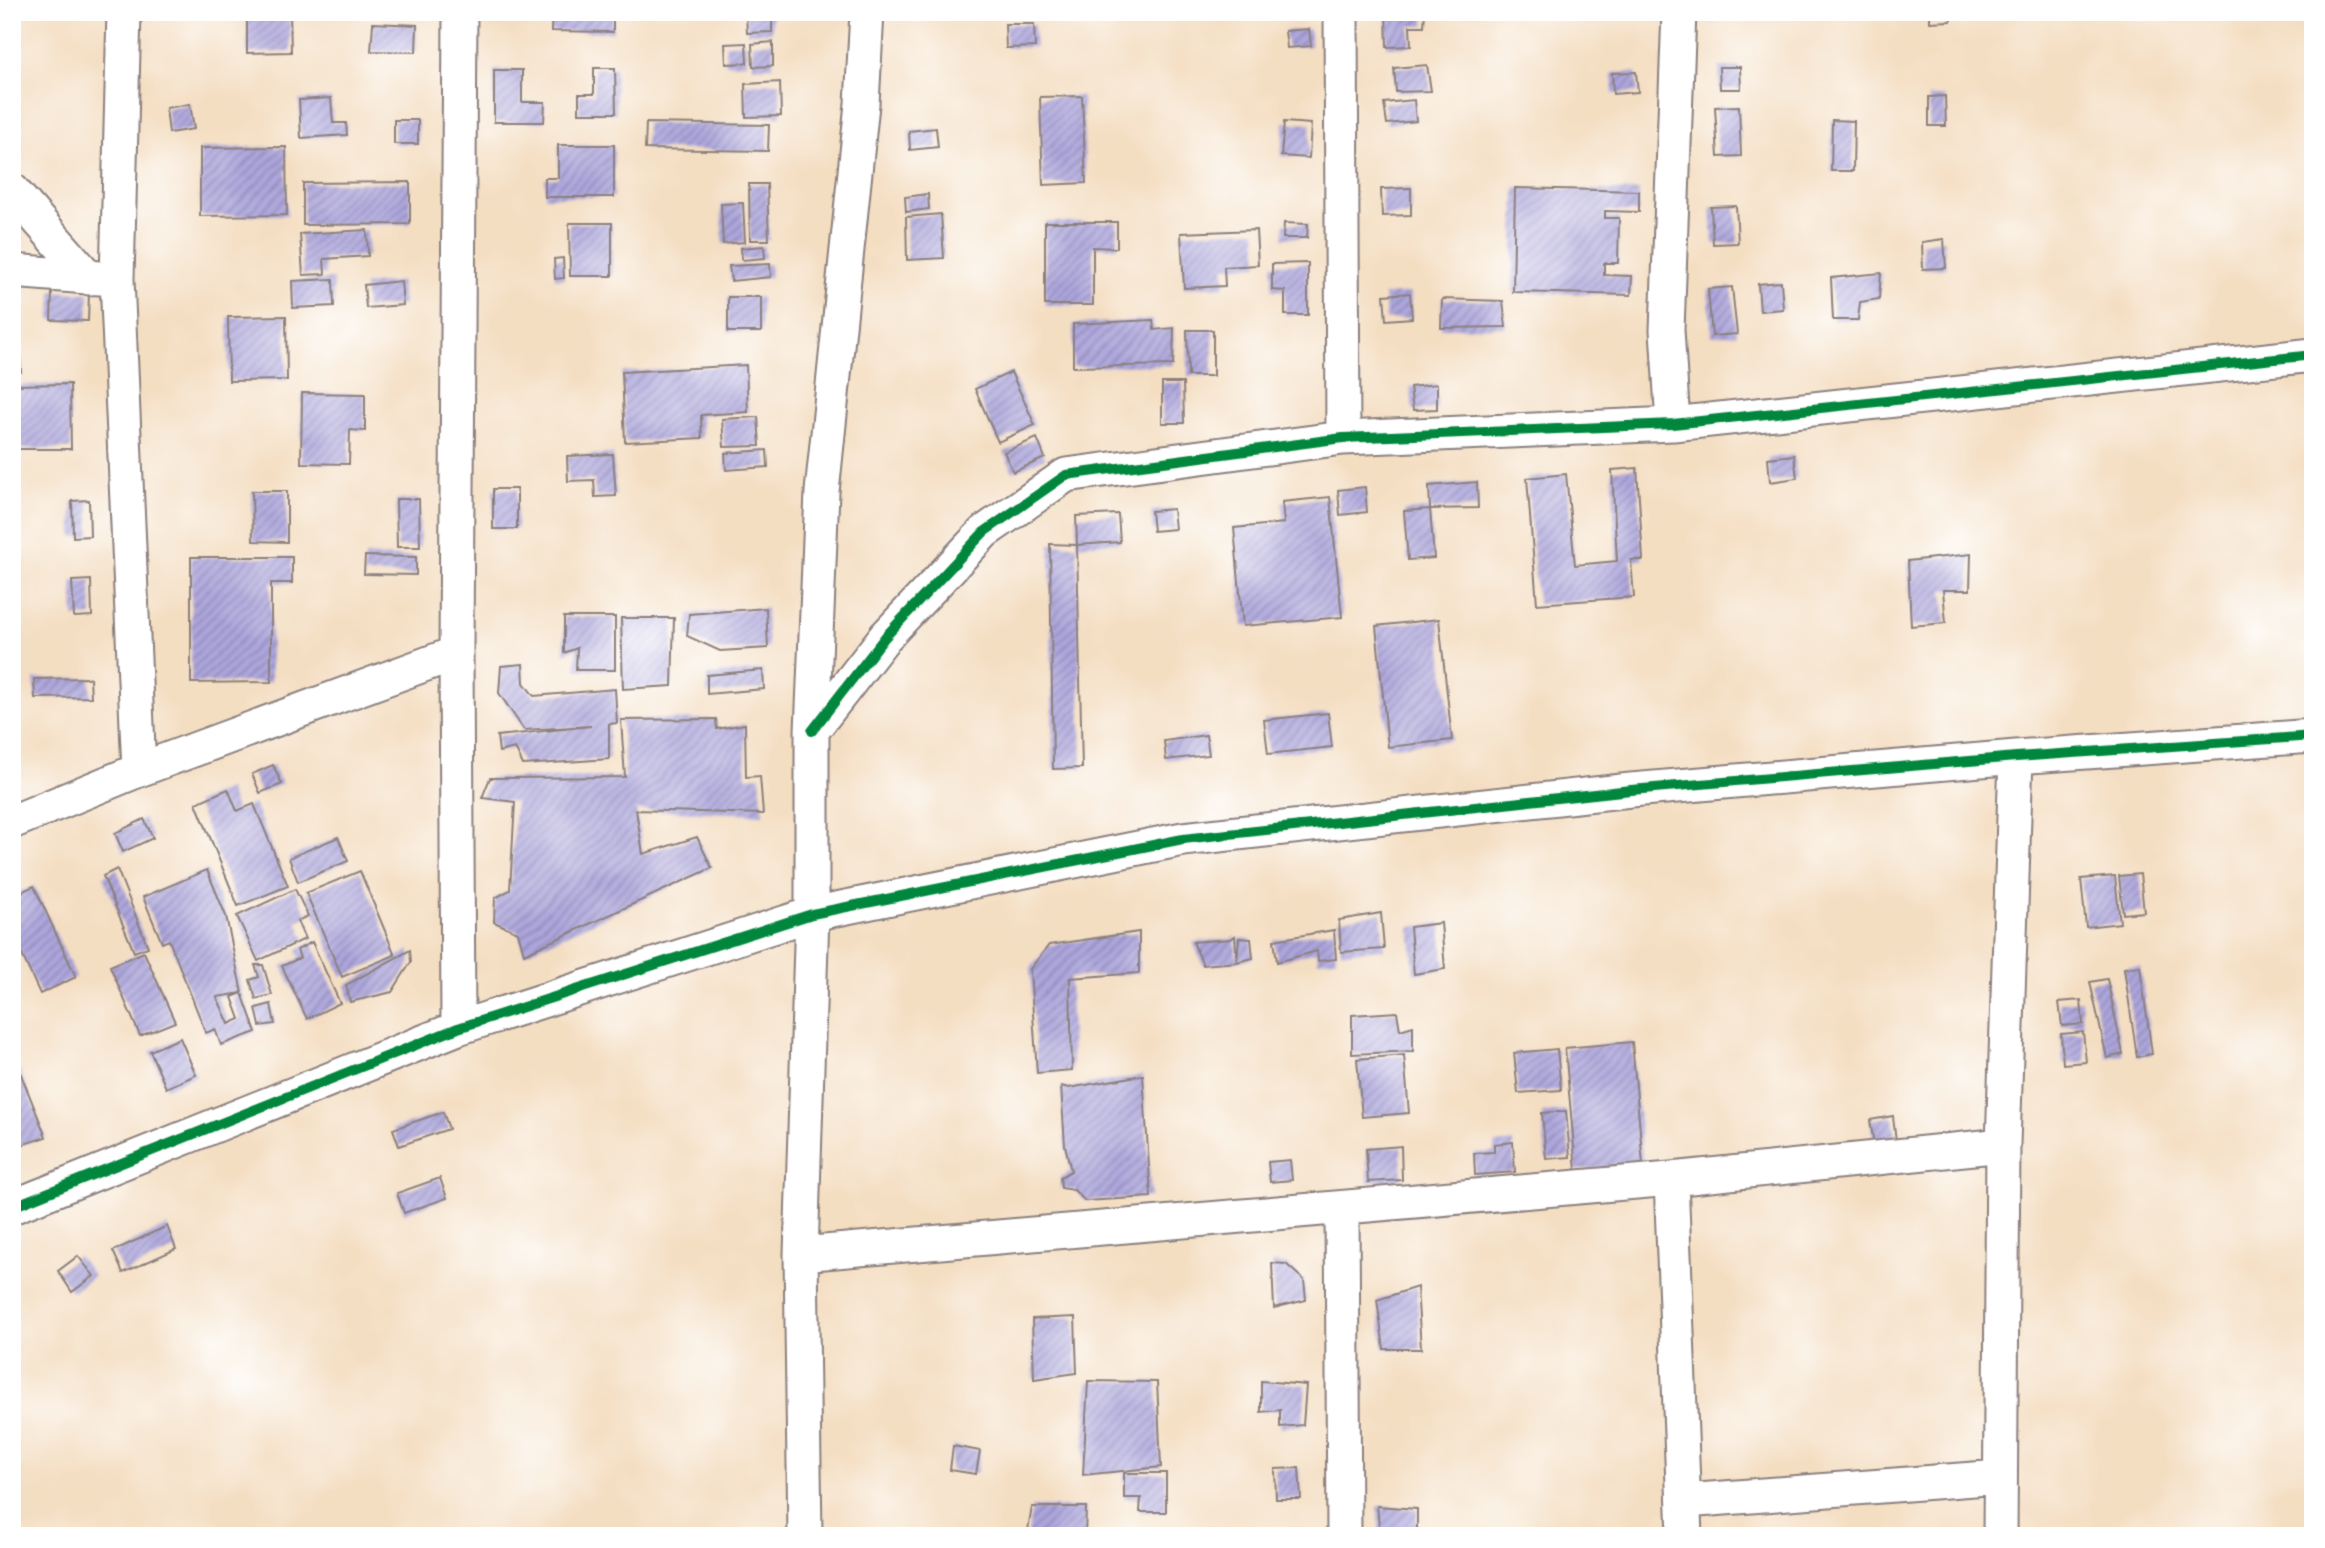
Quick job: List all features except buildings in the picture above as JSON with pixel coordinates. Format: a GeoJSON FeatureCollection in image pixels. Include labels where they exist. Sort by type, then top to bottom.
{"type":"FeatureCollection","features":[{"type":"Feature","properties":{"kind":"street"},"geometry":{"type":"LineString","coordinates":[[124,12],[103,278],[139,770]]}},
{"type":"Feature","properties":{"kind":"street"},"geometry":{"type":"LineString","coordinates":[[458,1028],[456,653],[460,12]]}},
{"type":"Feature","properties":{"kind":"street"},"geometry":{"type":"LineString","coordinates":[[805,1536],[801,1254],[812,914],[812,731],[822,492],[862,104],[867,12]]}},
{"type":"Feature","properties":{"kind":"street"},"geometry":{"type":"LineString","coordinates":[[1341,12],[1343,438]]}},
{"type":"Feature","properties":{"kind":"street"},"geometry":{"type":"LineString","coordinates":[[1672,424],[1667,330],[1679,12]]}},
{"type":"Feature","properties":{"kind":"street"},"geometry":{"type":"LineString","coordinates":[[12,190],[103,278]]}},
{"type":"Feature","properties":{"kind":"street"},"geometry":{"type":"LineString","coordinates":[[12,271],[103,278]]}},
{"type":"Feature","properties":{"kind":"street"},"geometry":{"type":"LineString","coordinates":[[812,731],[885,637],[984,532],[1066,475],[1343,438],[1672,424],[2313,355]]}},
{"type":"Feature","properties":{"kind":"street"},"geometry":{"type":"LineString","coordinates":[[12,822],[139,770],[456,653]]}},
{"type":"Feature","properties":{"kind":"street"},"geometry":{"type":"LineString","coordinates":[[12,1207],[458,1028],[812,914],[1184,839],[1631,790],[2016,757],[2313,736]]}},
{"type":"Feature","properties":{"kind":"street"},"geometry":{"type":"LineString","coordinates":[[2000,1536],[2003,1145],[2016,757]]}},
{"type":"Feature","properties":{"kind":"street"},"geometry":{"type":"LineString","coordinates":[[801,1254],[1671,1180],[2003,1145]]}},
{"type":"Feature","properties":{"kind":"street"},"geometry":{"type":"LineString","coordinates":[[1671,1180],[1685,1536]]}},
{"type":"Feature","properties":{"kind":"street"},"geometry":{"type":"LineString","coordinates":[[1342,1208],[1344,1536]]}},
{"type":"Feature","properties":{"kind":"street"},"geometry":{"type":"LineString","coordinates":[[1685,1501],[2000,1477]]}},
{"type":"Feature","properties":{"kind":"cycle path"},"geometry":{"type":"LineString","coordinates":[[812,731],[885,637],[984,532],[1066,475],[1343,438],[1673,424],[2313,355]]}},
{"type":"Feature","properties":{"kind":"cycle path"},"geometry":{"type":"LineString","coordinates":[[12,1207],[458,1028],[812,914],[1183,839],[1631,790],[2016,757],[2313,736]]}}]}
